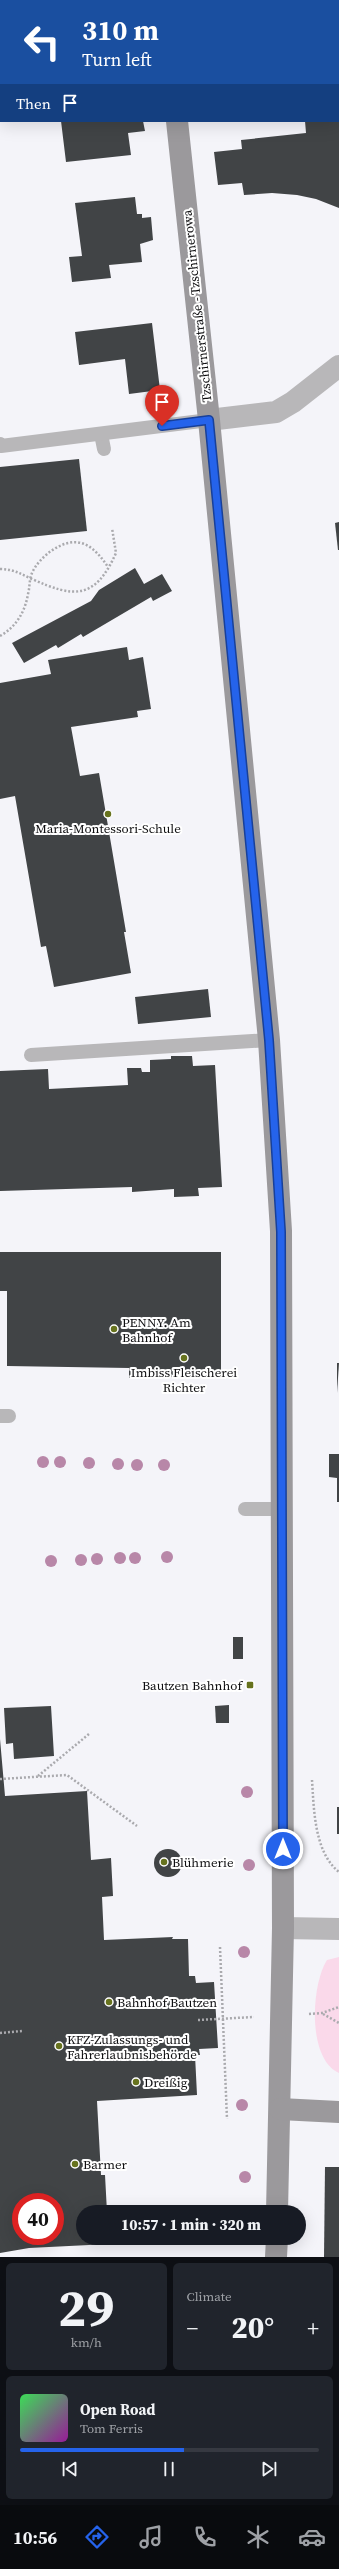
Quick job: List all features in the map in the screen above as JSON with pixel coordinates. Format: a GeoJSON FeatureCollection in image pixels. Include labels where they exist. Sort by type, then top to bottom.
{"type":"FeatureCollection","features":[{"type":"Feature","properties":{"kind":"street","name":"Tzschirnerstraße - Tzschirnerowa"},"geometry":{"type":"LineString","coordinates":[[177,122],[209,420],[269,1040],[281,1232],[283,1928],[277,2205]]}},
{"type":"Feature","properties":{"kind":"street"},"geometry":{"type":"LineString","coordinates":[[209,420],[276,412],[293,402],[339,366]]}},
{"type":"Feature","properties":{"kind":"street"},"geometry":{"type":"LineString","coordinates":[[283,1928],[339,1929]]}},
{"type":"Feature","properties":{"kind":"street"},"geometry":{"type":"LineString","coordinates":[[280,2109],[339,2112]]}},
{"type":"Feature","properties":{"kind":"street"},"geometry":{"type":"LineString","coordinates":[[276,2257],[277,2245]]}},
{"type":"Feature","properties":{"kind":"lane"},"geometry":{"type":"LineString","coordinates":[[0,444],[1,446],[209,420]]}},
{"type":"Feature","properties":{"kind":"lane"},"geometry":{"type":"LineString","coordinates":[[101,434],[104,449]]}},
{"type":"Feature","properties":{"kind":"lane"},"geometry":{"type":"LineString","coordinates":[[31,1055],[269,1040]]}},
{"type":"Feature","properties":{"kind":"lane"},"geometry":{"type":"LineString","coordinates":[[245,1509],[282,1509]]}},
{"type":"Feature","properties":{"kind":"path"},"geometry":{"type":"LineString","coordinates":[[0,569],[10,569],[61,592],[78,593],[92,586],[108,567],[116,553],[112,528]]}},
{"type":"Feature","properties":{"kind":"path"},"geometry":{"type":"LineString","coordinates":[[0,636],[9,630],[19,619],[25,607],[30,578],[35,568],[51,552],[65,544],[73,542],[88,546],[108,567]]}},
{"type":"Feature","properties":{"kind":"path"},"geometry":{"type":"LineString","coordinates":[[38,1776],[89,1734]]}},
{"type":"Feature","properties":{"kind":"path"},"geometry":{"type":"LineString","coordinates":[[0,1779],[67,1775],[138,1826]]}},
{"type":"Feature","properties":{"kind":"path"},"geometry":{"type":"LineString","coordinates":[[312,1775],[315,1819],[323,1848],[332,1867],[339,1872]]}},
{"type":"Feature","properties":{"kind":"path"},"geometry":{"type":"LineString","coordinates":[[220,1947],[227,2119]]}},
{"type":"Feature","properties":{"kind":"path"},"geometry":{"type":"LineString","coordinates":[[339,2007],[322,2013],[339,2023]]}},
{"type":"Feature","properties":{"kind":"path"},"geometry":{"type":"LineString","coordinates":[[198,2020],[282,2015]]}},
{"type":"Feature","properties":{"kind":"path"},"geometry":{"type":"LineString","coordinates":[[0,2033],[22,2031]]}},
{"type":"Feature","properties":{"kind":"shaded area"},"geometry":{"type":"Polygon","coordinates":[[[339,1957],[339,2073],[329,2065],[321,2053],[317,2038],[315,2003],[322,1971],[327,1960],[339,1957]]]}},
{"type":"Feature","properties":{"kind":"building"},"geometry":{"type":"Polygon","coordinates":[[[61,122],[143,122],[145,131],[128,133],[131,155],[66,162],[61,122]]]}},
{"type":"Feature","properties":{"kind":"building"},"geometry":{"type":"Polygon","coordinates":[[[305,122],[339,122],[339,208],[316,199],[297,195],[272,193],[244,195],[242,183],[218,185],[214,152],[242,149],[241,140],[306,133],[305,122]]]}},
{"type":"Feature","properties":{"kind":"building"},"geometry":{"type":"Polygon","coordinates":[[[135,197],[137,214],[142,214],[142,218],[151,217],[153,240],[140,244],[142,262],[109,265],[111,278],[72,282],[69,257],[82,256],[75,203],[135,197]]]}},
{"type":"Feature","properties":{"kind":"building"},"geometry":{"type":"Polygon","coordinates":[[[152,323],[160,390],[129,394],[125,359],[79,365],[75,332],[152,323]]]}},
{"type":"Feature","properties":{"kind":"building"},"geometry":{"type":"Polygon","coordinates":[[[79,459],[87,531],[0,540],[0,467],[79,459]]]}},
{"type":"Feature","properties":{"kind":"building"},"geometry":{"type":"Polygon","coordinates":[[[339,522],[339,550],[338,550],[335,523],[339,522]]]}},
{"type":"Feature","properties":{"kind":"building"},"geometry":{"type":"Polygon","coordinates":[[[135,568],[144,584],[162,574],[172,591],[153,601],[151,597],[83,637],[81,634],[58,648],[56,645],[24,663],[12,643],[91,601],[99,590],[135,568]]]}},
{"type":"Feature","properties":{"kind":"building"},"geometry":{"type":"Polygon","coordinates":[[[127,647],[129,660],[143,657],[151,709],[137,711],[138,717],[71,727],[80,776],[99,773],[126,932],[124,932],[131,973],[54,987],[46,946],[41,947],[15,796],[0,799],[0,683],[51,674],[48,660],[127,647]]]}},
{"type":"Feature","properties":{"kind":"building"},"geometry":{"type":"Polygon","coordinates":[[[208,989],[211,1017],[138,1024],[135,997],[208,989]]]}},
{"type":"Feature","properties":{"kind":"building"},"geometry":{"type":"Polygon","coordinates":[[[171,1056],[192,1056],[193,1066],[215,1065],[222,1187],[198,1188],[199,1196],[174,1197],[174,1189],[132,1192],[132,1187],[0,1191],[0,1071],[48,1069],[49,1089],[128,1085],[127,1068],[141,1068],[142,1072],[150,1072],[150,1060],[171,1059],[171,1056]]]}},
{"type":"Feature","properties":{"kind":"building","name":"PENNY. Am Bahnhof"},"geometry":{"type":"Polygon","coordinates":[[[0,1252],[221,1252],[221,1376],[129,1378],[129,1368],[7,1366],[7,1291],[0,1291],[0,1252]]]}},
{"type":"Feature","properties":{"kind":"building"},"geometry":{"type":"Polygon","coordinates":[[[337,1363],[339,1363],[337,1393],[337,1363]]]}},
{"type":"Feature","properties":{"kind":"building"},"geometry":{"type":"Polygon","coordinates":[[[329,1454],[339,1454],[339,1502],[337,1502],[337,1478],[329,1477],[329,1454]]]}},
{"type":"Feature","properties":{"kind":"building"},"geometry":{"type":"Polygon","coordinates":[[[233,1637],[243,1637],[243,1659],[233,1659],[233,1637]]]}},
{"type":"Feature","properties":{"kind":"building"},"geometry":{"type":"Polygon","coordinates":[[[229,1705],[229,1723],[216,1723],[215,1706],[229,1705]]]}},
{"type":"Feature","properties":{"kind":"building"},"geometry":{"type":"Polygon","coordinates":[[[51,1706],[54,1756],[14,1759],[13,1743],[6,1744],[4,1708],[51,1706]]]}},
{"type":"Feature","properties":{"kind":"building","name":"Bahnhof Bautzen"},"geometry":{"type":"Polygon","coordinates":[[[0,1739],[5,1796],[87,1791],[91,1860],[111,1858],[113,1896],[102,1897],[104,1940],[173,1937],[172,1939],[188,1939],[189,1976],[195,1976],[196,1983],[214,1982],[218,2048],[199,2049],[200,2055],[195,2055],[197,2095],[97,2101],[101,2175],[105,2175],[107,2205],[76,2205],[76,2245],[89,2245],[29,2248],[0,2253],[0,1739]]]}},
{"type":"Feature","properties":{"kind":"building"},"geometry":{"type":"Polygon","coordinates":[[[337,1807],[339,1807],[339,1834],[337,1834],[337,1807]]]}},
{"type":"Feature","properties":{"kind":"building"},"geometry":{"type":"Polygon","coordinates":[[[168,1849],[178,1853],[182,1863],[178,1873],[168,1877],[158,1873],[154,1863],[158,1853],[168,1849]]]}},
{"type":"Feature","properties":{"kind":"building"},"geometry":{"type":"Polygon","coordinates":[[[325,2167],[339,2167],[339,2257],[324,2257],[325,2167]]]}},
{"type":"Feature","properties":{"kind":"place","name":"Maria-Montessori-Schule"},"geometry":{"type":"Point","coordinates":[108,814]}},
{"type":"Feature","properties":{"kind":"place","name":"PENNY. Am Bahnhof"},"geometry":{"type":"Point","coordinates":[114,1329]}},
{"type":"Feature","properties":{"kind":"place","name":"Imbiss Fleischerei Richter"},"geometry":{"type":"Point","coordinates":[184,1358]}},
{"type":"Feature","properties":{"kind":"place","name":"Bautzen Bahnhof"},"geometry":{"type":"Point","coordinates":[250,1685]}},
{"type":"Feature","properties":{"kind":"place","name":"Blühmerie"},"geometry":{"type":"Point","coordinates":[164,1862]}},
{"type":"Feature","properties":{"kind":"place","name":"Bahnhof Bautzen"},"geometry":{"type":"Point","coordinates":[109,2002]}},
{"type":"Feature","properties":{"kind":"place","name":"KFZ-Zulassungs- und Fahrerlaubnisbehörde"},"geometry":{"type":"Point","coordinates":[59,2046]}},
{"type":"Feature","properties":{"kind":"place","name":"Dreißig"},"geometry":{"type":"Point","coordinates":[136,2082]}},
{"type":"Feature","properties":{"kind":"place","name":"Barmer"},"geometry":{"type":"Point","coordinates":[75,2164]}},
{"type":"Feature","properties":{"kind":"route"},"geometry":{"type":"LineString","coordinates":[[162,426],[209,420],[269,1040],[281,1232],[283,1396],[283,1849]]}}]}
